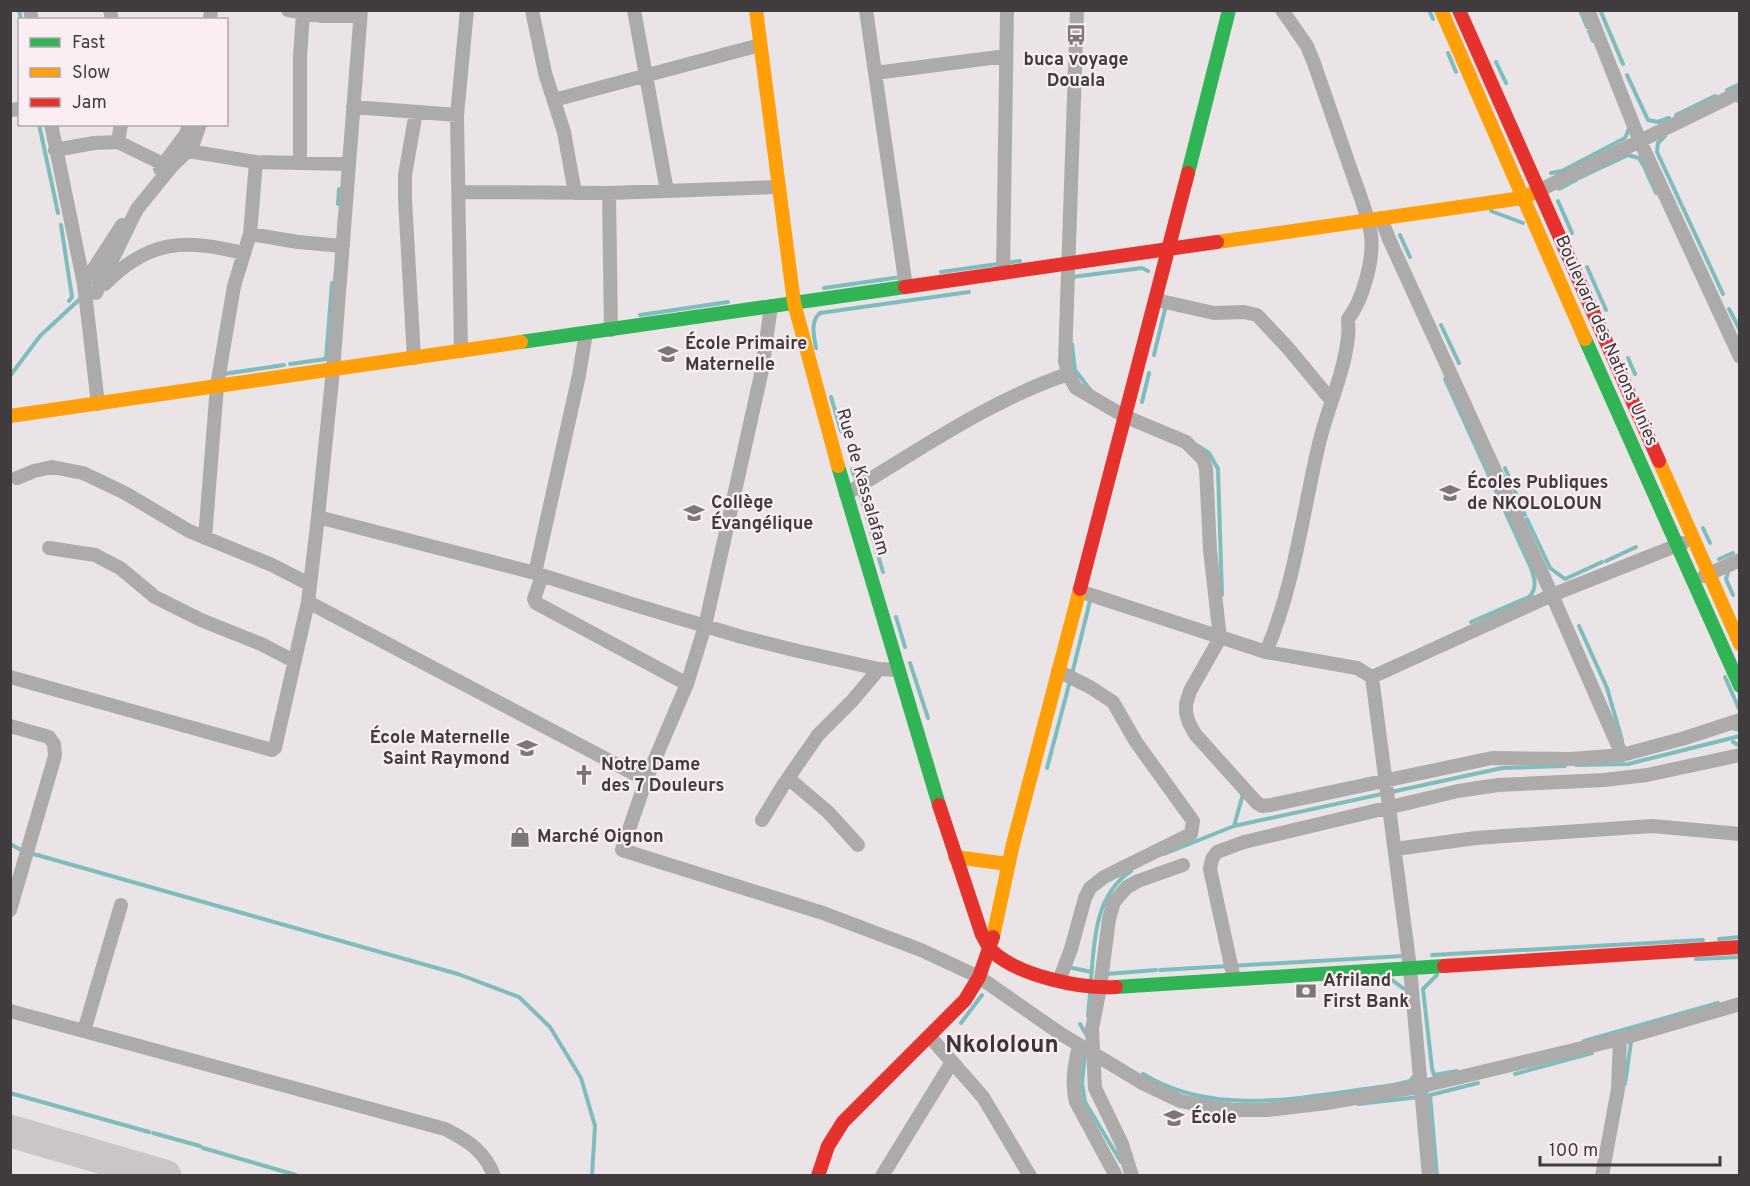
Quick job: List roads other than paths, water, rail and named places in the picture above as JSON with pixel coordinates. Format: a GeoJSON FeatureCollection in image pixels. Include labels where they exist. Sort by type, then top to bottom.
{"type":"FeatureCollection","features":[{"type":"Feature","properties":{"kind":"street"},"geometry":{"type":"LineString","coordinates":[[10,677],[273,750],[275,748],[308,602],[318,517],[333,370],[360,13],[311,13],[288,10]]}},
{"type":"Feature","properties":{"kind":"street"},"geometry":{"type":"LineString","coordinates":[[461,351],[458,115],[467,10]]}},
{"type":"Feature","properties":{"kind":"street"},"geometry":{"type":"LineString","coordinates":[[532,10],[541,58],[566,139],[575,193]]}},
{"type":"Feature","properties":{"kind":"street"},"geometry":{"type":"LineString","coordinates":[[634,10],[667,191]]}},
{"type":"Feature","properties":{"kind":"street","name":"Rue de Kassalafam"},"geometry":{"type":"LineString","coordinates":[[756,10],[794,303],[846,494],[898,670],[956,857],[982,935],[990,950]]}},
{"type":"Feature","properties":{"kind":"street"},"geometry":{"type":"LineString","coordinates":[[866,10],[906,287]]}},
{"type":"Feature","properties":{"kind":"street"},"geometry":{"type":"LineString","coordinates":[[1077,10],[1065,361],[1068,374],[1076,388],[1124,416],[1185,442],[1203,459],[1206,468],[1210,550],[1220,638],[1190,691],[1186,712],[1195,734],[1257,803],[1262,806],[1271,805],[1492,758],[1571,759],[1622,755],[1740,720]]}},
{"type":"Feature","properties":{"kind":"street"},"geometry":{"type":"LineString","coordinates":[[818,1176],[828,1146],[843,1122],[965,1000],[979,977],[990,950],[1008,864],[1156,300],[1228,10]]}},
{"type":"Feature","properties":{"kind":"street"},"geometry":{"type":"LineString","coordinates":[[1282,10],[1307,46],[1375,219],[1389,239],[1552,595],[1622,755]]}},
{"type":"Feature","properties":{"kind":"street","name":"Boulevard des Nations Unies"},"geometry":{"type":"LineString","coordinates":[[1441,10],[1522,198],[1740,686]]}},
{"type":"Feature","properties":{"kind":"street","name":"Boulevard des Nations Unies"},"geometry":{"type":"LineString","coordinates":[[1459,10],[1740,644]]}},
{"type":"Feature","properties":{"kind":"street"},"geometry":{"type":"LineString","coordinates":[[1588,10],[1639,139],[1740,357]]}},
{"type":"Feature","properties":{"kind":"street"},"geometry":{"type":"LineString","coordinates":[[300,163],[300,57],[311,13]]}},
{"type":"Feature","properties":{"kind":"street"},"geometry":{"type":"LineString","coordinates":[[1003,273],[1005,14]]}},
{"type":"Feature","properties":{"kind":"street"},"geometry":{"type":"LineString","coordinates":[[555,100],[760,45]]}},
{"type":"Feature","properties":{"kind":"street"},"geometry":{"type":"LineString","coordinates":[[875,74],[1006,56]]}},
{"type":"Feature","properties":{"kind":"street"},"geometry":{"type":"LineString","coordinates":[[10,416],[1522,198],[1639,139],[1740,92]]}},
{"type":"Feature","properties":{"kind":"street"},"geometry":{"type":"LineString","coordinates":[[353,107],[458,115]]}},
{"type":"Feature","properties":{"kind":"street"},"geometry":{"type":"LineString","coordinates":[[414,358],[405,176],[416,112]]}},
{"type":"Feature","properties":{"kind":"street"},"geometry":{"type":"LineString","coordinates":[[51,126],[84,284],[91,297],[98,404]]}},
{"type":"Feature","properties":{"kind":"street"},"geometry":{"type":"LineString","coordinates":[[118,142],[121,126]]}},
{"type":"Feature","properties":{"kind":"street"},"geometry":{"type":"LineString","coordinates":[[84,284],[132,209],[186,134],[188,126]]}},
{"type":"Feature","properties":{"kind":"street"},"geometry":{"type":"LineString","coordinates":[[91,297],[137,209],[172,166],[195,143],[199,126]]}},
{"type":"Feature","properties":{"kind":"street"},"geometry":{"type":"LineString","coordinates":[[55,150],[94,143],[118,142],[163,164]]}},
{"type":"Feature","properties":{"kind":"street"},"geometry":{"type":"LineString","coordinates":[[188,151],[256,162],[349,164]]}},
{"type":"Feature","properties":{"kind":"street"},"geometry":{"type":"LineString","coordinates":[[205,538],[217,386],[234,286],[250,234],[256,162]]}},
{"type":"Feature","properties":{"kind":"street"},"geometry":{"type":"LineString","coordinates":[[459,192],[609,193],[778,187]]}},
{"type":"Feature","properties":{"kind":"street"},"geometry":{"type":"LineString","coordinates":[[609,193],[610,330]]}},
{"type":"Feature","properties":{"kind":"street"},"geometry":{"type":"LineString","coordinates":[[1266,652],[1279,622],[1291,577],[1318,446],[1348,339],[1348,318],[1357,305],[1369,268],[1375,219]]}},
{"type":"Feature","properties":{"kind":"street"},"geometry":{"type":"LineString","coordinates":[[250,234],[343,246]]}},
{"type":"Feature","properties":{"kind":"street"},"geometry":{"type":"LineString","coordinates":[[91,297],[130,262],[162,247],[191,245],[243,253]]}},
{"type":"Feature","properties":{"kind":"street"},"geometry":{"type":"LineString","coordinates":[[1156,300],[1214,313],[1244,312],[1257,315],[1331,400]]}},
{"type":"Feature","properties":{"kind":"street"},"geometry":{"type":"LineString","coordinates":[[771,306],[762,370],[705,626],[687,684],[646,780],[622,850],[823,913],[921,950],[979,977],[1061,1034],[1152,1088],[1180,1101],[1233,1110],[1267,1110],[1327,1103],[1423,1086],[1620,1039],[1740,1004]]}},
{"type":"Feature","properties":{"kind":"street"},"geometry":{"type":"LineString","coordinates":[[586,333],[534,599],[536,603],[687,684]]}},
{"type":"Feature","properties":{"kind":"street"},"geometry":{"type":"LineString","coordinates":[[846,494],[991,408],[1038,384],[1068,374]]}},
{"type":"Feature","properties":{"kind":"street"},"geometry":{"type":"LineString","coordinates":[[18,478],[52,467],[83,473],[125,493],[189,531],[309,584]]}},
{"type":"Feature","properties":{"kind":"street"},"geometry":{"type":"LineString","coordinates":[[318,517],[538,574],[705,626],[798,651],[879,669],[898,670]]}},
{"type":"Feature","properties":{"kind":"street"},"geometry":{"type":"LineString","coordinates":[[1372,677],[1552,595],[1693,539]]}},
{"type":"Feature","properties":{"kind":"street"},"geometry":{"type":"LineString","coordinates":[[49,548],[95,555],[120,568],[155,597],[294,661]]}},
{"type":"Feature","properties":{"kind":"street"},"geometry":{"type":"LineString","coordinates":[[1693,581],[1740,560]]}},
{"type":"Feature","properties":{"kind":"street"},"geometry":{"type":"LineString","coordinates":[[1079,591],[1266,652],[1357,668],[1372,677]]}},
{"type":"Feature","properties":{"kind":"street"},"geometry":{"type":"LineString","coordinates":[[308,602],[646,780]]}},
{"type":"Feature","properties":{"kind":"street"},"geometry":{"type":"LineString","coordinates":[[762,820],[818,735],[852,701],[879,669]]}},
{"type":"Feature","properties":{"kind":"street"},"geometry":{"type":"LineString","coordinates":[[1058,671],[1113,702],[1136,742],[1193,821],[1194,826],[1191,834],[1104,877],[1090,888],[1084,898],[1071,949],[1059,981]]}},
{"type":"Feature","properties":{"kind":"street"},"geometry":{"type":"LineString","coordinates":[[1372,677],[1410,968],[1430,1176]]}},
{"type":"Feature","properties":{"kind":"street"},"geometry":{"type":"LineString","coordinates":[[10,726],[49,737],[54,744],[55,756],[30,846],[19,865],[10,910]]}},
{"type":"Feature","properties":{"kind":"street"},"geometry":{"type":"LineString","coordinates":[[1234,979],[1210,869],[1212,859],[1217,852],[1244,842],[1458,791],[1489,786],[1604,780],[1647,775],[1740,755]]}},
{"type":"Feature","properties":{"kind":"street"},"geometry":{"type":"LineString","coordinates":[[788,778],[828,812],[858,845]]}},
{"type":"Feature","properties":{"kind":"street"},"geometry":{"type":"LineString","coordinates":[[1395,849],[1476,838],[1652,826],[1740,834]]}},
{"type":"Feature","properties":{"kind":"street"},"geometry":{"type":"LineString","coordinates":[[956,857],[1008,864]]}},
{"type":"Feature","properties":{"kind":"street"},"geometry":{"type":"LineString","coordinates":[[1132,1176],[1122,1144],[1095,1088],[1092,1029],[1108,920],[1114,902],[1127,887],[1184,865]]}},
{"type":"Feature","properties":{"kind":"street"},"geometry":{"type":"LineString","coordinates":[[84,1031],[121,905]]}},
{"type":"Feature","properties":{"kind":"street"},"geometry":{"type":"LineString","coordinates":[[990,950],[1020,968],[1059,981],[1097,988],[1740,947]]}},
{"type":"Feature","properties":{"kind":"street"},"geometry":{"type":"LineString","coordinates":[[10,1011],[445,1129],[468,1140],[483,1155],[494,1176]]}},
{"type":"Feature","properties":{"kind":"street"},"geometry":{"type":"LineString","coordinates":[[930,1037],[983,1097],[1030,1176]]}},
{"type":"Feature","properties":{"kind":"street"},"geometry":{"type":"LineString","coordinates":[[1602,1176],[1618,1089],[1620,1039]]}},
{"type":"Feature","properties":{"kind":"street"},"geometry":{"type":"LineString","coordinates":[[1078,1043],[1074,1094],[1076,1102],[1116,1176]]}},
{"type":"Feature","properties":{"kind":"street"},"geometry":{"type":"LineString","coordinates":[[882,1176],[952,1062]]}},
{"type":"Feature","properties":{"kind":"waterway"},"geometry":{"type":"LineString","coordinates":[[19,10],[21,18]]}},
{"type":"Feature","properties":{"kind":"waterway"},"geometry":{"type":"LineString","coordinates":[[1429,10],[1433,19]]}},
{"type":"Feature","properties":{"kind":"waterway"},"geometry":{"type":"LineString","coordinates":[[1580,10],[1587,27]]}},
{"type":"Feature","properties":{"kind":"waterway"},"geometry":{"type":"LineString","coordinates":[[1601,12],[1623,64]]}},
{"type":"Feature","properties":{"kind":"waterway"},"geometry":{"type":"LineString","coordinates":[[1589,31],[1593,41]]}},
{"type":"Feature","properties":{"kind":"waterway"},"geometry":{"type":"LineString","coordinates":[[1448,53],[1456,72]]}},
{"type":"Feature","properties":{"kind":"waterway"},"geometry":{"type":"LineString","coordinates":[[1496,62],[1506,83]]}},
{"type":"Feature","properties":{"kind":"waterway"},"geometry":{"type":"LineString","coordinates":[[1627,75],[1648,120],[1658,122],[1669,118]]}},
{"type":"Feature","properties":{"kind":"waterway"},"geometry":{"type":"LineString","coordinates":[[1727,90],[1740,84]]}},
{"type":"Feature","properties":{"kind":"waterway"},"geometry":{"type":"LineString","coordinates":[[1676,115],[1715,96]]}},
{"type":"Feature","properties":{"kind":"waterway"},"geometry":{"type":"LineString","coordinates":[[39,126],[58,213]]}},
{"type":"Feature","properties":{"kind":"waterway"},"geometry":{"type":"LineString","coordinates":[[1551,173],[1562,171],[1625,138],[1629,129]]}},
{"type":"Feature","properties":{"kind":"waterway"},"geometry":{"type":"LineString","coordinates":[[1665,136],[1658,143],[1657,152],[1723,294]]}},
{"type":"Feature","properties":{"kind":"waterway"},"geometry":{"type":"LineString","coordinates":[[1579,178],[1628,155],[1639,158],[1643,165]]}},
{"type":"Feature","properties":{"kind":"waterway"},"geometry":{"type":"LineString","coordinates":[[1644,166],[1649,178]]}},
{"type":"Feature","properties":{"kind":"waterway"},"geometry":{"type":"LineString","coordinates":[[1559,189],[1576,180]]}},
{"type":"Feature","properties":{"kind":"waterway"},"geometry":{"type":"LineString","coordinates":[[1650,180],[1656,193]]}},
{"type":"Feature","properties":{"kind":"waterway"},"geometry":{"type":"LineString","coordinates":[[338,204],[339,189]]}},
{"type":"Feature","properties":{"kind":"waterway"},"geometry":{"type":"LineString","coordinates":[[1558,201],[1572,233]]}},
{"type":"Feature","properties":{"kind":"waterway"},"geometry":{"type":"LineString","coordinates":[[1491,211],[1523,223]]}},
{"type":"Feature","properties":{"kind":"waterway"},"geometry":{"type":"LineString","coordinates":[[61,225],[72,297],[69,301]]}},
{"type":"Feature","properties":{"kind":"waterway"},"geometry":{"type":"LineString","coordinates":[[1400,235],[1410,257]]}},
{"type":"Feature","properties":{"kind":"waterway"},"geometry":{"type":"LineString","coordinates":[[1005,263],[1020,261]]}},
{"type":"Feature","properties":{"kind":"waterway"},"geometry":{"type":"LineString","coordinates":[[941,272],[998,264]]}},
{"type":"Feature","properties":{"kind":"waterway"},"geometry":{"type":"LineString","coordinates":[[1587,267],[1606,310]]}},
{"type":"Feature","properties":{"kind":"waterway"},"geometry":{"type":"LineString","coordinates":[[1072,277],[1142,268],[1148,271]]}},
{"type":"Feature","properties":{"kind":"waterway"},"geometry":{"type":"LineString","coordinates":[[824,288],[901,277]]}},
{"type":"Feature","properties":{"kind":"waterway"},"geometry":{"type":"LineString","coordinates":[[290,364],[326,359],[332,283]]}},
{"type":"Feature","properties":{"kind":"waterway"},"geometry":{"type":"LineString","coordinates":[[816,348],[814,324],[820,313],[969,292]]}},
{"type":"Feature","properties":{"kind":"waterway"},"geometry":{"type":"LineString","coordinates":[[10,376],[40,336],[82,297]]}},
{"type":"Feature","properties":{"kind":"waterway"},"geometry":{"type":"LineString","coordinates":[[640,315],[728,302]]}},
{"type":"Feature","properties":{"kind":"waterway"},"geometry":{"type":"LineString","coordinates":[[1154,355],[1166,305]]}},
{"type":"Feature","properties":{"kind":"waterway"},"geometry":{"type":"LineString","coordinates":[[1729,309],[1740,330]]}},
{"type":"Feature","properties":{"kind":"waterway"},"geometry":{"type":"LineString","coordinates":[[1441,325],[1459,363]]}},
{"type":"Feature","properties":{"kind":"waterway"},"geometry":{"type":"LineString","coordinates":[[1072,344],[1075,370],[1091,391]]}},
{"type":"Feature","properties":{"kind":"waterway"},"geometry":{"type":"LineString","coordinates":[[1628,358],[1635,374]]}},
{"type":"Feature","properties":{"kind":"waterway"},"geometry":{"type":"LineString","coordinates":[[223,374],[284,365]]}},
{"type":"Feature","properties":{"kind":"waterway"},"geometry":{"type":"LineString","coordinates":[[1142,402],[1149,373]]}},
{"type":"Feature","properties":{"kind":"waterway"},"geometry":{"type":"LineString","coordinates":[[1445,379],[1530,566],[1535,582],[1533,593],[1529,597],[1471,622]]}},
{"type":"Feature","properties":{"kind":"waterway"},"geometry":{"type":"LineString","coordinates":[[831,397],[841,431]]}},
{"type":"Feature","properties":{"kind":"waterway"},"geometry":{"type":"LineString","coordinates":[[1198,446],[1209,453],[1218,469],[1222,595]]}},
{"type":"Feature","properties":{"kind":"waterway"},"geometry":{"type":"LineString","coordinates":[[1505,468],[1525,515]]}},
{"type":"Feature","properties":{"kind":"waterway"},"geometry":{"type":"LineString","coordinates":[[852,469],[857,483]]}},
{"type":"Feature","properties":{"kind":"waterway"},"geometry":{"type":"LineString","coordinates":[[859,490],[870,528]]}},
{"type":"Feature","properties":{"kind":"waterway"},"geometry":{"type":"LineString","coordinates":[[1527,519],[1550,568],[1565,579],[1602,562]]}},
{"type":"Feature","properties":{"kind":"waterway"},"geometry":{"type":"LineString","coordinates":[[1703,528],[1710,543]]}},
{"type":"Feature","properties":{"kind":"waterway"},"geometry":{"type":"LineString","coordinates":[[871,532],[883,572]]}},
{"type":"Feature","properties":{"kind":"waterway"},"geometry":{"type":"LineString","coordinates":[[1606,561],[1636,547]]}},
{"type":"Feature","properties":{"kind":"waterway"},"geometry":{"type":"LineString","coordinates":[[1719,559],[1733,553]]}},
{"type":"Feature","properties":{"kind":"waterway"},"geometry":{"type":"LineString","coordinates":[[1728,572],[1726,579],[1733,595]]}},
{"type":"Feature","properties":{"kind":"waterway"},"geometry":{"type":"LineString","coordinates":[[1072,674],[1091,597]]}},
{"type":"Feature","properties":{"kind":"waterway"},"geometry":{"type":"LineString","coordinates":[[896,617],[905,647]]}},
{"type":"Feature","properties":{"kind":"waterway"},"geometry":{"type":"LineString","coordinates":[[1579,626],[1607,688],[1622,740]]}},
{"type":"Feature","properties":{"kind":"waterway"},"geometry":{"type":"LineString","coordinates":[[910,663],[928,718]]}},
{"type":"Feature","properties":{"kind":"waterway"},"geometry":{"type":"LineString","coordinates":[[1725,677],[1740,711]]}},
{"type":"Feature","properties":{"kind":"waterway"},"geometry":{"type":"LineString","coordinates":[[1047,768],[1070,681]]}},
{"type":"Feature","properties":{"kind":"waterway"},"geometry":{"type":"LineString","coordinates":[[1736,725],[1735,729],[1740,730]]}},
{"type":"Feature","properties":{"kind":"waterway"},"geometry":{"type":"LineString","coordinates":[[1576,765],[1628,764],[1740,736]]}},
{"type":"Feature","properties":{"kind":"waterway"},"geometry":{"type":"LineString","coordinates":[[1733,742],[1740,746]]}},
{"type":"Feature","properties":{"kind":"waterway"},"geometry":{"type":"LineString","coordinates":[[1164,854],[1234,826],[1502,768],[1565,766]]}},
{"type":"Feature","properties":{"kind":"waterway"},"geometry":{"type":"LineString","coordinates":[[1234,826],[1243,794]]}},
{"type":"Feature","properties":{"kind":"waterway"},"geometry":{"type":"LineString","coordinates":[[10,844],[23,851]]}},
{"type":"Feature","properties":{"kind":"waterway"},"geometry":{"type":"LineString","coordinates":[[30,853],[458,974],[519,997],[550,1027],[581,1078],[595,1126],[592,1176]]}},
{"type":"Feature","properties":{"kind":"waterway"},"geometry":{"type":"LineString","coordinates":[[1091,980],[1095,935],[1103,906],[1119,881],[1131,871]]}},
{"type":"Feature","properties":{"kind":"waterway"},"geometry":{"type":"LineString","coordinates":[[1719,939],[1740,937]]}},
{"type":"Feature","properties":{"kind":"waterway"},"geometry":{"type":"LineString","coordinates":[[1432,955],[1703,940]]}},
{"type":"Feature","properties":{"kind":"waterway"},"geometry":{"type":"LineString","coordinates":[[1160,970],[1403,956]]}},
{"type":"Feature","properties":{"kind":"waterway"},"geometry":{"type":"LineString","coordinates":[[1696,959],[1740,957]]}},
{"type":"Feature","properties":{"kind":"waterway"},"geometry":{"type":"LineString","coordinates":[[1067,967],[1092,972]]}},
{"type":"Feature","properties":{"kind":"waterway"},"geometry":{"type":"LineString","coordinates":[[1106,974],[1156,970]]}},
{"type":"Feature","properties":{"kind":"waterway"},"geometry":{"type":"LineString","coordinates":[[1437,975],[1423,989],[1432,1068],[1434,1075],[1457,1071]]}},
{"type":"Feature","properties":{"kind":"waterway"},"geometry":{"type":"LineString","coordinates":[[1389,978],[1407,991],[1407,994]]}},
{"type":"Feature","properties":{"kind":"waterway"},"geometry":{"type":"LineString","coordinates":[[1088,1016],[1090,994]]}},
{"type":"Feature","properties":{"kind":"waterway"},"geometry":{"type":"LineString","coordinates":[[961,1023],[982,995]]}},
{"type":"Feature","properties":{"kind":"waterway"},"geometry":{"type":"LineString","coordinates":[[1584,1041],[1718,1003]]}},
{"type":"Feature","properties":{"kind":"waterway"},"geometry":{"type":"LineString","coordinates":[[1080,1024],[1087,1036]]}},
{"type":"Feature","properties":{"kind":"waterway"},"geometry":{"type":"LineString","coordinates":[[1625,1084],[1631,1042],[1634,1039]]}},
{"type":"Feature","properties":{"kind":"waterway"},"geometry":{"type":"LineString","coordinates":[[1085,1053],[1082,1083],[1085,1102],[1121,1162]]}},
{"type":"Feature","properties":{"kind":"waterway"},"geometry":{"type":"LineString","coordinates":[[1515,1074],[1592,1053]]}},
{"type":"Feature","properties":{"kind":"waterway"},"geometry":{"type":"LineString","coordinates":[[1143,1074],[1172,1088],[1202,1097],[1234,1100],[1298,1098],[1394,1085],[1410,1081],[1415,1075]]}},
{"type":"Feature","properties":{"kind":"waterway"},"geometry":{"type":"LineString","coordinates":[[1437,1176],[1430,1095],[1478,1083]]}},
{"type":"Feature","properties":{"kind":"waterway"},"geometry":{"type":"LineString","coordinates":[[10,1093],[149,1132]]}},
{"type":"Feature","properties":{"kind":"waterway"},"geometry":{"type":"LineString","coordinates":[[1358,1104],[1419,1097]]}},
{"type":"Feature","properties":{"kind":"waterway"},"geometry":{"type":"LineString","coordinates":[[153,1133],[200,1146]]}},
{"type":"Feature","properties":{"kind":"waterway"},"geometry":{"type":"LineString","coordinates":[[203,1148],[296,1175]]}},
{"type":"Feature","properties":{"kind":"place","name":"buca voyage Douala"},"geometry":{"type":"Point","coordinates":[1076,35]}},
{"type":"Feature","properties":{"kind":"place","name":"École Primaire Maternelle"},"geometry":{"type":"Point","coordinates":[668,354]}},
{"type":"Feature","properties":{"kind":"place","name":"Écoles Publiques de NKOLOLOUN"},"geometry":{"type":"Point","coordinates":[1450,493]}},
{"type":"Feature","properties":{"kind":"place","name":"Collège Évangélique"},"geometry":{"type":"Point","coordinates":[694,513]}},
{"type":"Feature","properties":{"kind":"place","name":"École Maternelle Saint Raymond"},"geometry":{"type":"Point","coordinates":[527,748]}},
{"type":"Feature","properties":{"kind":"place","name":"Notre Dame des 7 Douleurs"},"geometry":{"type":"Point","coordinates":[584,775]}},
{"type":"Feature","properties":{"kind":"place","name":"Marché Oignon"},"geometry":{"type":"Point","coordinates":[520,837]}},
{"type":"Feature","properties":{"kind":"place","name":"Afriland First Bank"},"geometry":{"type":"Point","coordinates":[1306,991]}},
{"type":"Feature","properties":{"kind":"place","name":"École"},"geometry":{"type":"Point","coordinates":[1174,1118]}},
{"type":"Feature","properties":{"kind":"district","name":"Nkololoun"},"geometry":{"type":"Point","coordinates":[1002,1046]}}]}
